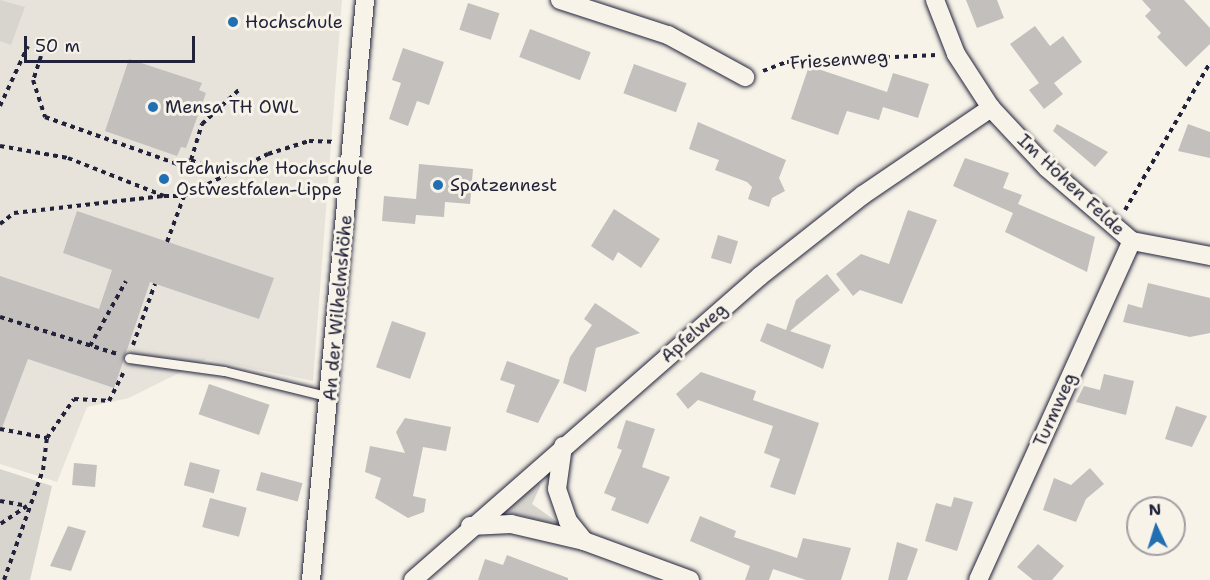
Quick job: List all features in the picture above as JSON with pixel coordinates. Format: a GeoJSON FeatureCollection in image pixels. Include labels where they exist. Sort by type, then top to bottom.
{"type":"FeatureCollection","features":[{"type":"Feature","properties":{"kind":"street","name":"An der Wilhelmshöhe"},"geometry":{"type":"LineString","coordinates":[[311,580],[331,397],[365,0]]}},
{"type":"Feature","properties":{"kind":"street"},"geometry":{"type":"LineString","coordinates":[[560,0],[668,35],[745,77]]}},
{"type":"Feature","properties":{"kind":"street","name":"Im Hohen Felde"},"geometry":{"type":"LineString","coordinates":[[935,0],[956,54],[992,108],[1047,168],[1132,241],[1210,256]]}},
{"type":"Feature","properties":{"kind":"street","name":"Apfelweg"},"geometry":{"type":"LineString","coordinates":[[413,580],[470,526],[564,444],[863,195],[992,108]]}},
{"type":"Feature","properties":{"kind":"street","name":"Turmweg"},"geometry":{"type":"LineString","coordinates":[[978,580],[1132,241]]}},
{"type":"Feature","properties":{"kind":"street"},"geometry":{"type":"LineString","coordinates":[[564,444],[557,489],[568,521],[584,541]]}},
{"type":"Feature","properties":{"kind":"street"},"geometry":{"type":"LineString","coordinates":[[470,526],[511,524],[584,541],[690,580]]}},
{"type":"Feature","properties":{"kind":"lane"},"geometry":{"type":"LineString","coordinates":[[129,358],[224,371],[331,397]]}},
{"type":"Feature","properties":{"kind":"path"},"geometry":{"type":"LineString","coordinates":[[0,106],[28,46]]}},
{"type":"Feature","properties":{"kind":"path","name":"Friesenweg"},"geometry":{"type":"LineString","coordinates":[[745,77],[787,62],[956,54]]}},
{"type":"Feature","properties":{"kind":"path"},"geometry":{"type":"LineString","coordinates":[[41,56],[33,80],[45,117],[177,164],[191,160],[211,168],[250,166]]}},
{"type":"Feature","properties":{"kind":"path"},"geometry":{"type":"LineString","coordinates":[[1115,226],[1210,63]]}},
{"type":"Feature","properties":{"kind":"path"},"geometry":{"type":"LineString","coordinates":[[191,160],[202,124],[241,88]]}},
{"type":"Feature","properties":{"kind":"path"},"geometry":{"type":"LineString","coordinates":[[0,225],[14,213],[164,196],[184,196],[309,141],[328,142]]}},
{"type":"Feature","properties":{"kind":"path"},"geometry":{"type":"LineString","coordinates":[[0,146],[68,158],[164,196]]}},
{"type":"Feature","properties":{"kind":"path"},"geometry":{"type":"LineString","coordinates":[[167,242],[184,196]]}},
{"type":"Feature","properties":{"kind":"path"},"geometry":{"type":"LineString","coordinates":[[90,346],[126,281]]}},
{"type":"Feature","properties":{"kind":"path"},"geometry":{"type":"LineString","coordinates":[[3,580],[27,506],[43,470],[47,438],[74,399],[109,401],[129,358],[155,284]]}},
{"type":"Feature","properties":{"kind":"path"},"geometry":{"type":"LineString","coordinates":[[0,317],[129,358]]}},
{"type":"Feature","properties":{"kind":"path"},"geometry":{"type":"LineString","coordinates":[[0,429],[47,438]]}},
{"type":"Feature","properties":{"kind":"path"},"geometry":{"type":"LineString","coordinates":[[0,501],[27,506]]}},
{"type":"Feature","properties":{"kind":"path"},"geometry":{"type":"LineString","coordinates":[[0,524],[27,506]]}},
{"type":"Feature","properties":{"kind":"shaded area","name":"Technische Hochschule Ostwestfalen-Lippe"},"geometry":{"type":"Polygon","coordinates":[[[0,0],[342,0],[313,381],[207,359],[129,398],[87,407],[57,482],[0,464],[0,0]]]}},
{"type":"Feature","properties":{"kind":"shaded area"},"geometry":{"type":"Polygon","coordinates":[[[0,0],[25,7],[11,45],[0,41],[0,0]]]}},
{"type":"Feature","properties":{"kind":"shaded area"},"geometry":{"type":"Polygon","coordinates":[[[538,463],[540,487],[532,504],[563,526],[486,507],[538,463]]]}},
{"type":"Feature","properties":{"kind":"shaded area"},"geometry":{"type":"Polygon","coordinates":[[[0,469],[52,486],[30,580],[0,580],[0,469]]]}},
{"type":"Feature","properties":{"kind":"building"},"geometry":{"type":"Polygon","coordinates":[[[966,0],[997,0],[1004,18],[977,28],[966,0]]]}},
{"type":"Feature","properties":{"kind":"building"},"geometry":{"type":"Polygon","coordinates":[[[1142,0],[1184,0],[1210,28],[1210,44],[1186,67],[1157,37],[1161,33],[1145,16],[1151,10],[1142,0]]]}},
{"type":"Feature","properties":{"kind":"building"},"geometry":{"type":"Polygon","coordinates":[[[468,3],[499,13],[491,40],[459,30],[468,3]]]}},
{"type":"Feature","properties":{"kind":"building"},"geometry":{"type":"Polygon","coordinates":[[[1035,26],[1050,46],[1063,36],[1082,62],[1054,83],[1063,94],[1044,109],[1029,90],[1039,83],[1010,44],[1035,26]]]}},
{"type":"Feature","properties":{"kind":"building"},"geometry":{"type":"Polygon","coordinates":[[[530,29],[591,52],[580,80],[519,57],[530,29]]]}},
{"type":"Feature","properties":{"kind":"building"},"geometry":{"type":"Polygon","coordinates":[[[403,48],[444,62],[429,105],[417,101],[408,126],[389,119],[401,83],[392,80],[403,48]]]}},
{"type":"Feature","properties":{"kind":"building","name":"Mensa TH OWL"},"geometry":{"type":"Polygon","coordinates":[[[129,59],[202,83],[199,90],[206,93],[186,148],[181,147],[177,156],[105,131],[129,59]]]}},
{"type":"Feature","properties":{"kind":"building"},"geometry":{"type":"Polygon","coordinates":[[[634,64],[687,83],[676,112],[623,93],[634,64]]]}},
{"type":"Feature","properties":{"kind":"building"},"geometry":{"type":"Polygon","coordinates":[[[809,66],[887,92],[893,73],[929,84],[918,118],[883,107],[879,120],[847,111],[838,135],[791,119],[809,66]]]}},
{"type":"Feature","properties":{"kind":"building"},"geometry":{"type":"Polygon","coordinates":[[[698,122],[786,160],[779,178],[785,191],[772,198],[769,207],[748,199],[752,187],[747,182],[715,170],[719,160],[689,149],[698,122]]]}},
{"type":"Feature","properties":{"kind":"building"},"geometry":{"type":"Polygon","coordinates":[[[1057,124],[1108,152],[1095,167],[1053,131],[1057,124]]]}},
{"type":"Feature","properties":{"kind":"building"},"geometry":{"type":"Polygon","coordinates":[[[1188,124],[1210,132],[1210,158],[1178,151],[1188,124]]]}},
{"type":"Feature","properties":{"kind":"building"},"geometry":{"type":"Polygon","coordinates":[[[965,158],[1009,173],[1003,188],[1022,195],[1018,204],[1095,237],[1087,272],[1005,232],[1013,213],[953,186],[965,158]]]}},
{"type":"Feature","properties":{"kind":"building"},"geometry":{"type":"Polygon","coordinates":[[[419,164],[473,169],[470,204],[445,202],[444,217],[416,215],[415,224],[382,221],[384,196],[416,199],[419,164]]]}},
{"type":"Feature","properties":{"kind":"building"},"geometry":{"type":"Polygon","coordinates":[[[614,209],[660,239],[641,268],[618,252],[613,261],[591,246],[614,209]]]}},
{"type":"Feature","properties":{"kind":"building"},"geometry":{"type":"Polygon","coordinates":[[[908,210],[937,220],[902,304],[860,290],[853,296],[836,274],[861,254],[889,264],[908,210]]]}},
{"type":"Feature","properties":{"kind":"building"},"geometry":{"type":"Polygon","coordinates":[[[77,211],[274,278],[259,319],[150,282],[114,388],[28,359],[0,433],[0,276],[99,309],[112,270],[63,253],[77,211]]]}},
{"type":"Feature","properties":{"kind":"building"},"geometry":{"type":"Polygon","coordinates":[[[718,235],[738,241],[731,264],[711,258],[718,235]]]}},
{"type":"Feature","properties":{"kind":"building"},"geometry":{"type":"Polygon","coordinates":[[[827,274],[840,290],[790,331],[831,345],[823,369],[760,341],[767,323],[786,330],[796,300],[827,274]]]}},
{"type":"Feature","properties":{"kind":"building"},"geometry":{"type":"Polygon","coordinates":[[[1148,283],[1210,298],[1210,333],[1190,337],[1123,322],[1128,304],[1142,308],[1148,283]]]}},
{"type":"Feature","properties":{"kind":"building"},"geometry":{"type":"Polygon","coordinates":[[[595,303],[640,333],[596,348],[586,392],[563,383],[570,357],[592,325],[584,319],[595,303]]]}},
{"type":"Feature","properties":{"kind":"building"},"geometry":{"type":"Polygon","coordinates":[[[392,321],[426,333],[410,379],[376,367],[392,321]]]}},
{"type":"Feature","properties":{"kind":"building"},"geometry":{"type":"Polygon","coordinates":[[[507,361],[560,380],[538,423],[506,412],[515,385],[500,380],[507,361]]]}},
{"type":"Feature","properties":{"kind":"building"},"geometry":{"type":"Polygon","coordinates":[[[701,372],[756,391],[753,400],[819,423],[795,495],[770,487],[780,459],[764,453],[773,426],[698,400],[688,409],[676,394],[701,372]]]}},
{"type":"Feature","properties":{"kind":"building"},"geometry":{"type":"Polygon","coordinates":[[[1104,374],[1134,381],[1126,415],[1076,402],[1084,386],[1100,390],[1104,374]]]}},
{"type":"Feature","properties":{"kind":"building"},"geometry":{"type":"Polygon","coordinates":[[[209,384],[270,405],[259,435],[199,414],[209,384]]]}},
{"type":"Feature","properties":{"kind":"building"},"geometry":{"type":"Polygon","coordinates":[[[1176,406],[1207,416],[1192,447],[1165,439],[1176,406]]]}},
{"type":"Feature","properties":{"kind":"building"},"geometry":{"type":"Polygon","coordinates":[[[405,418],[451,427],[446,451],[423,447],[413,496],[426,499],[424,512],[408,518],[375,498],[381,478],[365,472],[370,446],[405,453],[396,432],[405,418]]]}},
{"type":"Feature","properties":{"kind":"building"},"geometry":{"type":"Polygon","coordinates":[[[626,420],[655,429],[642,467],[670,477],[648,524],[611,510],[616,498],[604,493],[622,450],[617,448],[626,420]]]}},
{"type":"Feature","properties":{"kind":"building"},"geometry":{"type":"Polygon","coordinates":[[[190,462],[220,470],[214,493],[184,485],[190,462]]]}},
{"type":"Feature","properties":{"kind":"building"},"geometry":{"type":"Polygon","coordinates":[[[74,463],[97,465],[95,487],[72,485],[74,463]]]}},
{"type":"Feature","properties":{"kind":"building"},"geometry":{"type":"Polygon","coordinates":[[[1090,468],[1104,484],[1086,499],[1076,522],[1043,510],[1054,478],[1071,485],[1090,468]]]}},
{"type":"Feature","properties":{"kind":"building"},"geometry":{"type":"Polygon","coordinates":[[[261,472],[303,483],[298,501],[256,490],[261,472]]]}},
{"type":"Feature","properties":{"kind":"building"},"geometry":{"type":"Polygon","coordinates":[[[954,497],[973,502],[957,551],[925,541],[936,503],[951,507],[954,497]]]}},
{"type":"Feature","properties":{"kind":"building"},"geometry":{"type":"Polygon","coordinates":[[[210,498],[247,508],[239,537],[202,527],[210,498]]]}},
{"type":"Feature","properties":{"kind":"building"},"geometry":{"type":"Polygon","coordinates":[[[700,516],[736,531],[734,537],[797,558],[803,538],[851,548],[841,580],[806,580],[773,569],[769,580],[745,580],[750,566],[690,541],[700,516]]]}},
{"type":"Feature","properties":{"kind":"building"},"geometry":{"type":"Polygon","coordinates":[[[68,526],[86,531],[71,571],[50,566],[68,526]]]}},
{"type":"Feature","properties":{"kind":"building"},"geometry":{"type":"Polygon","coordinates":[[[897,542],[918,549],[907,580],[888,580],[897,542]]]}},
{"type":"Feature","properties":{"kind":"building"},"geometry":{"type":"Polygon","coordinates":[[[1038,544],[1064,566],[1052,580],[1033,580],[1017,567],[1038,544]]]}},
{"type":"Feature","properties":{"kind":"building"},"geometry":{"type":"Polygon","coordinates":[[[507,555],[568,578],[568,580],[478,580],[485,559],[503,565],[507,555]]]}},
{"type":"Feature","properties":{"kind":"place","name":"Hochschule"},"geometry":{"type":"Point","coordinates":[233,22]}},
{"type":"Feature","properties":{"kind":"place","name":"Mensa TH OWL"},"geometry":{"type":"Point","coordinates":[153,107]}},
{"type":"Feature","properties":{"kind":"place","name":"Technische Hochschule Ostwestfalen-Lippe"},"geometry":{"type":"Point","coordinates":[164,179]}},
{"type":"Feature","properties":{"kind":"place","name":"Spatzennest"},"geometry":{"type":"Point","coordinates":[438,185]}}]}
